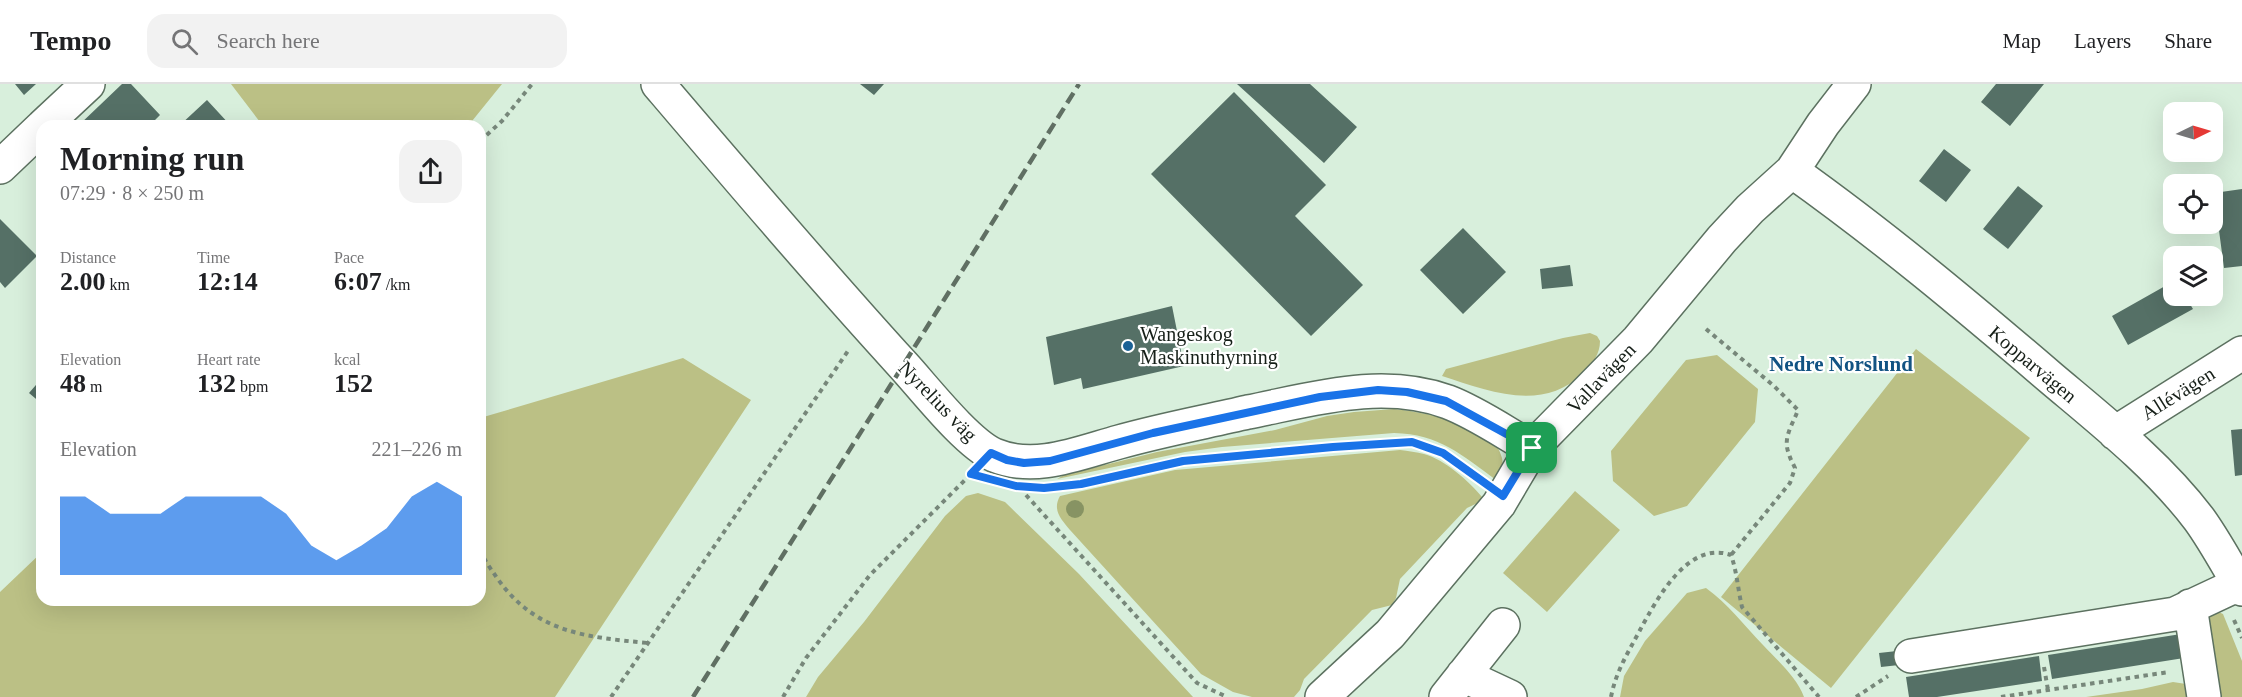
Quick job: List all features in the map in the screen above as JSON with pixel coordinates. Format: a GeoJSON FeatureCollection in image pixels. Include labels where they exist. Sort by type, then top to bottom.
{"type":"FeatureCollection","features":[{"type":"Feature","properties":{"kind":"street"},"geometry":{"type":"LineString","coordinates":[[49,120],[88,84]]}},
{"type":"Feature","properties":{"kind":"street","name":"Nyrelius väg"},"geometry":{"type":"LineString","coordinates":[[658,84],[825,280],[960,428],[991,453],[1007,460],[1024,463],[1050,461],[1176,428],[1320,397],[1378,390],[1407,392],[1446,401],[1532,448]]}},
{"type":"Feature","properties":{"kind":"street","name":"Vallavägen"},"geometry":{"type":"LineString","coordinates":[[1327,696],[1390,634],[1503,496],[1532,448],[1638,340],[1750,209],[1792,171],[1823,123],[1854,84]]}},
{"type":"Feature","properties":{"kind":"street"},"geometry":{"type":"LineString","coordinates":[[0,167],[36,132]]}},
{"type":"Feature","properties":{"kind":"street","name":"Kopparvägen"},"geometry":{"type":"LineString","coordinates":[[1792,171],[1848,211],[2115,433],[2166,482],[2199,520],[2234,588]]}},
{"type":"Feature","properties":{"kind":"street","name":"Allévägen"},"geometry":{"type":"LineString","coordinates":[[2115,433],[2242,353]]}},
{"type":"Feature","properties":{"kind":"street"},"geometry":{"type":"LineString","coordinates":[[1911,656],[2175,614],[2234,588]]}},
{"type":"Feature","properties":{"kind":"street"},"geometry":{"type":"LineString","coordinates":[[2190,606],[2202,682]]}},
{"type":"Feature","properties":{"kind":"street"},"geometry":{"type":"LineString","coordinates":[[1503,624],[1455,686],[1509,697]]}},
{"type":"Feature","properties":{"kind":"path"},"geometry":{"type":"LineString","coordinates":[[486,136],[502,121],[532,84]]}},
{"type":"Feature","properties":{"kind":"path"},"geometry":{"type":"LineString","coordinates":[[1706,329],[1774,386],[1798,410],[1787,439],[1789,455],[1795,468],[1790,483],[1731,555]]}},
{"type":"Feature","properties":{"kind":"path"},"geometry":{"type":"LineString","coordinates":[[611,697],[853,344]]}},
{"type":"Feature","properties":{"kind":"path"},"geometry":{"type":"LineString","coordinates":[[1183,461],[1412,442],[1443,453],[1503,496]]}},
{"type":"Feature","properties":{"kind":"path"},"geometry":{"type":"LineString","coordinates":[[783,697],[806,657],[870,575],[971,474],[964,466]]}},
{"type":"Feature","properties":{"kind":"path"},"geometry":{"type":"LineString","coordinates":[[1022,491],[1197,683],[1227,697]]}},
{"type":"Feature","properties":{"kind":"path"},"geometry":{"type":"LineString","coordinates":[[1611,697],[1616,676],[1658,597],[1670,581],[1689,563],[1703,555],[1721,552],[1731,555]]}},
{"type":"Feature","properties":{"kind":"path"},"geometry":{"type":"LineString","coordinates":[[1731,555],[1736,568],[1742,607],[1819,697]]}},
{"type":"Feature","properties":{"kind":"path"},"geometry":{"type":"LineString","coordinates":[[486,559],[504,587],[519,605],[533,616],[559,629],[577,634],[648,643]]}},
{"type":"Feature","properties":{"kind":"path"},"geometry":{"type":"LineString","coordinates":[[2234,588],[2242,638]]}},
{"type":"Feature","properties":{"kind":"path"},"geometry":{"type":"LineString","coordinates":[[2001,697],[2202,682]]}},
{"type":"Feature","properties":{"kind":"green space"},"geometry":{"type":"Polygon","coordinates":[[[231,84],[502,84],[473,120],[258,120],[231,84]]]}},
{"type":"Feature","properties":{"kind":"green space"},"geometry":{"type":"Polygon","coordinates":[[[1590,333],[1597,336],[1600,341],[1599,350],[1593,362],[1567,385],[1551,392],[1515,395],[1496,392],[1442,376],[1446,369],[1590,333]]]}},
{"type":"Feature","properties":{"kind":"green space"},"geometry":{"type":"Polygon","coordinates":[[[1916,349],[2030,438],[1831,688],[1721,597],[1916,349]]]}},
{"type":"Feature","properties":{"kind":"green space"},"geometry":{"type":"Polygon","coordinates":[[[1717,355],[1758,389],[1755,422],[1687,506],[1654,516],[1613,481],[1611,451],[1686,360],[1717,355]]]}},
{"type":"Feature","properties":{"kind":"green space"},"geometry":{"type":"Polygon","coordinates":[[[683,358],[751,400],[555,697],[0,697],[0,592],[36,558],[36,606],[486,606],[486,416],[683,358]]]}},
{"type":"Feature","properties":{"kind":"green space"},"geometry":{"type":"Polygon","coordinates":[[[1394,409],[1439,417],[1473,428],[1487,436],[1497,446],[1502,458],[1502,466],[1496,480],[1461,454],[1437,442],[1410,434],[1394,433],[1185,452],[1057,479],[1064,475],[1157,452],[1275,430],[1327,416],[1394,409]]]}},
{"type":"Feature","properties":{"kind":"green space"},"geometry":{"type":"Polygon","coordinates":[[[1400,450],[1424,454],[1448,466],[1482,497],[1482,501],[1467,508],[1400,579],[1392,605],[1372,610],[1304,679],[1300,690],[1294,697],[1252,697],[1233,692],[1201,674],[1070,530],[1057,510],[1060,496],[1175,470],[1400,450]]]}},
{"type":"Feature","properties":{"kind":"green space"},"geometry":{"type":"Polygon","coordinates":[[[1575,491],[1620,530],[1547,612],[1503,573],[1575,491]]]}},
{"type":"Feature","properties":{"kind":"green space"},"geometry":{"type":"Polygon","coordinates":[[[978,493],[1005,502],[1079,574],[1193,697],[806,697],[818,677],[864,622],[945,516],[966,496],[978,493]]]}},
{"type":"Feature","properties":{"kind":"green space"},"geometry":{"type":"Polygon","coordinates":[[[1706,588],[1729,608],[1786,669],[1804,697],[1620,697],[1624,676],[1645,641],[1687,593],[1706,588]]]}},
{"type":"Feature","properties":{"kind":"green space"},"geometry":{"type":"Polygon","coordinates":[[[2212,609],[2223,614],[2242,661],[2242,697],[2211,697],[2206,612],[2212,609]]]}},
{"type":"Feature","properties":{"kind":"green space"},"geometry":{"type":"Polygon","coordinates":[[[2173,682],[2186,684],[2196,697],[2086,697],[2142,689],[2173,682]]]}},
{"type":"Feature","properties":{"kind":"building"},"geometry":{"type":"Polygon","coordinates":[[[15,84],[36,84],[24,95],[15,84]]]}},
{"type":"Feature","properties":{"kind":"building"},"geometry":{"type":"Polygon","coordinates":[[[122,84],[131,84],[160,115],[155,120],[84,120],[122,84]]]}},
{"type":"Feature","properties":{"kind":"building"},"geometry":{"type":"Polygon","coordinates":[[[860,84],[884,84],[874,95],[860,84]]]}},
{"type":"Feature","properties":{"kind":"building"},"geometry":{"type":"Polygon","coordinates":[[[1237,84],[1310,84],[1357,127],[1324,163],[1237,84]]]}},
{"type":"Feature","properties":{"kind":"building"},"geometry":{"type":"Polygon","coordinates":[[[1996,84],[2044,84],[2010,126],[1981,102],[1996,84]]]}},
{"type":"Feature","properties":{"kind":"building"},"geometry":{"type":"Polygon","coordinates":[[[1234,92],[1326,185],[1295,216],[1363,285],[1311,336],[1151,174],[1234,92]]]}},
{"type":"Feature","properties":{"kind":"building"},"geometry":{"type":"Polygon","coordinates":[[[207,100],[225,120],[185,120],[207,100]]]}},
{"type":"Feature","properties":{"kind":"building"},"geometry":{"type":"Polygon","coordinates":[[[1944,149],[1971,170],[1946,202],[1919,181],[1944,149]]]}},
{"type":"Feature","properties":{"kind":"building"},"geometry":{"type":"Polygon","coordinates":[[[2018,186],[2043,206],[2008,249],[1983,229],[2018,186]]]}},
{"type":"Feature","properties":{"kind":"building"},"geometry":{"type":"Polygon","coordinates":[[[2242,189],[2242,266],[2224,268],[2223,246],[2221,246],[2219,234],[2223,234],[2223,192],[2242,189]]]}},
{"type":"Feature","properties":{"kind":"building"},"geometry":{"type":"Polygon","coordinates":[[[0,219],[36,257],[5,288],[0,282],[0,219]]]}},
{"type":"Feature","properties":{"kind":"building"},"geometry":{"type":"Polygon","coordinates":[[[1463,228],[1506,272],[1463,314],[1420,270],[1463,228]]]}},
{"type":"Feature","properties":{"kind":"building"},"geometry":{"type":"Polygon","coordinates":[[[1570,265],[1573,286],[1542,289],[1540,269],[1570,265]]]}},
{"type":"Feature","properties":{"kind":"building"},"geometry":{"type":"Polygon","coordinates":[[[2163,287],[2163,306],[2191,306],[2193,309],[2128,345],[2112,316],[2163,287]]]}},
{"type":"Feature","properties":{"kind":"building"},"geometry":{"type":"Polygon","coordinates":[[[1172,306],[1184,366],[1083,389],[1081,378],[1054,385],[1046,337],[1172,306]]]}},
{"type":"Feature","properties":{"kind":"building"},"geometry":{"type":"Polygon","coordinates":[[[36,385],[36,399],[29,393],[36,385]]]}},
{"type":"Feature","properties":{"kind":"building"},"geometry":{"type":"Polygon","coordinates":[[[2242,429],[2242,475],[2235,476],[2231,430],[2242,429]]]}},
{"type":"Feature","properties":{"kind":"building"},"geometry":{"type":"Polygon","coordinates":[[[2181,634],[2184,658],[2052,679],[2048,655],[2181,634]]]}},
{"type":"Feature","properties":{"kind":"building"},"geometry":{"type":"Polygon","coordinates":[[[1906,650],[1908,664],[1881,667],[1879,653],[1906,650]]]}},
{"type":"Feature","properties":{"kind":"building"},"geometry":{"type":"Polygon","coordinates":[[[2039,656],[2042,681],[1937,697],[1909,697],[1906,677],[2039,656]]]}},
{"type":"Feature","properties":{"kind":"railway"},"geometry":{"type":"LineString","coordinates":[[693,697],[1079,84]]}},
{"type":"Feature","properties":{"kind":"place","name":"Wangeskog Maskinuthyrning"},"geometry":{"type":"Point","coordinates":[1128,346]}},
{"type":"Feature","properties":{"kind":"district","name":"Nedre Norslund"},"geometry":{"type":"Point","coordinates":[1841,364]}},
{"type":"Feature","properties":{"kind":"route"},"geometry":{"type":"LineString","coordinates":[[1378,390],[1407,392],[1446,401],[1532,448],[1503,496],[1443,453],[1412,442],[1183,461],[1081,484],[1044,488],[1016,486],[971,474],[991,453],[1007,460],[1024,463],[1050,461],[1153,433],[1320,397],[1378,390]]}}]}
